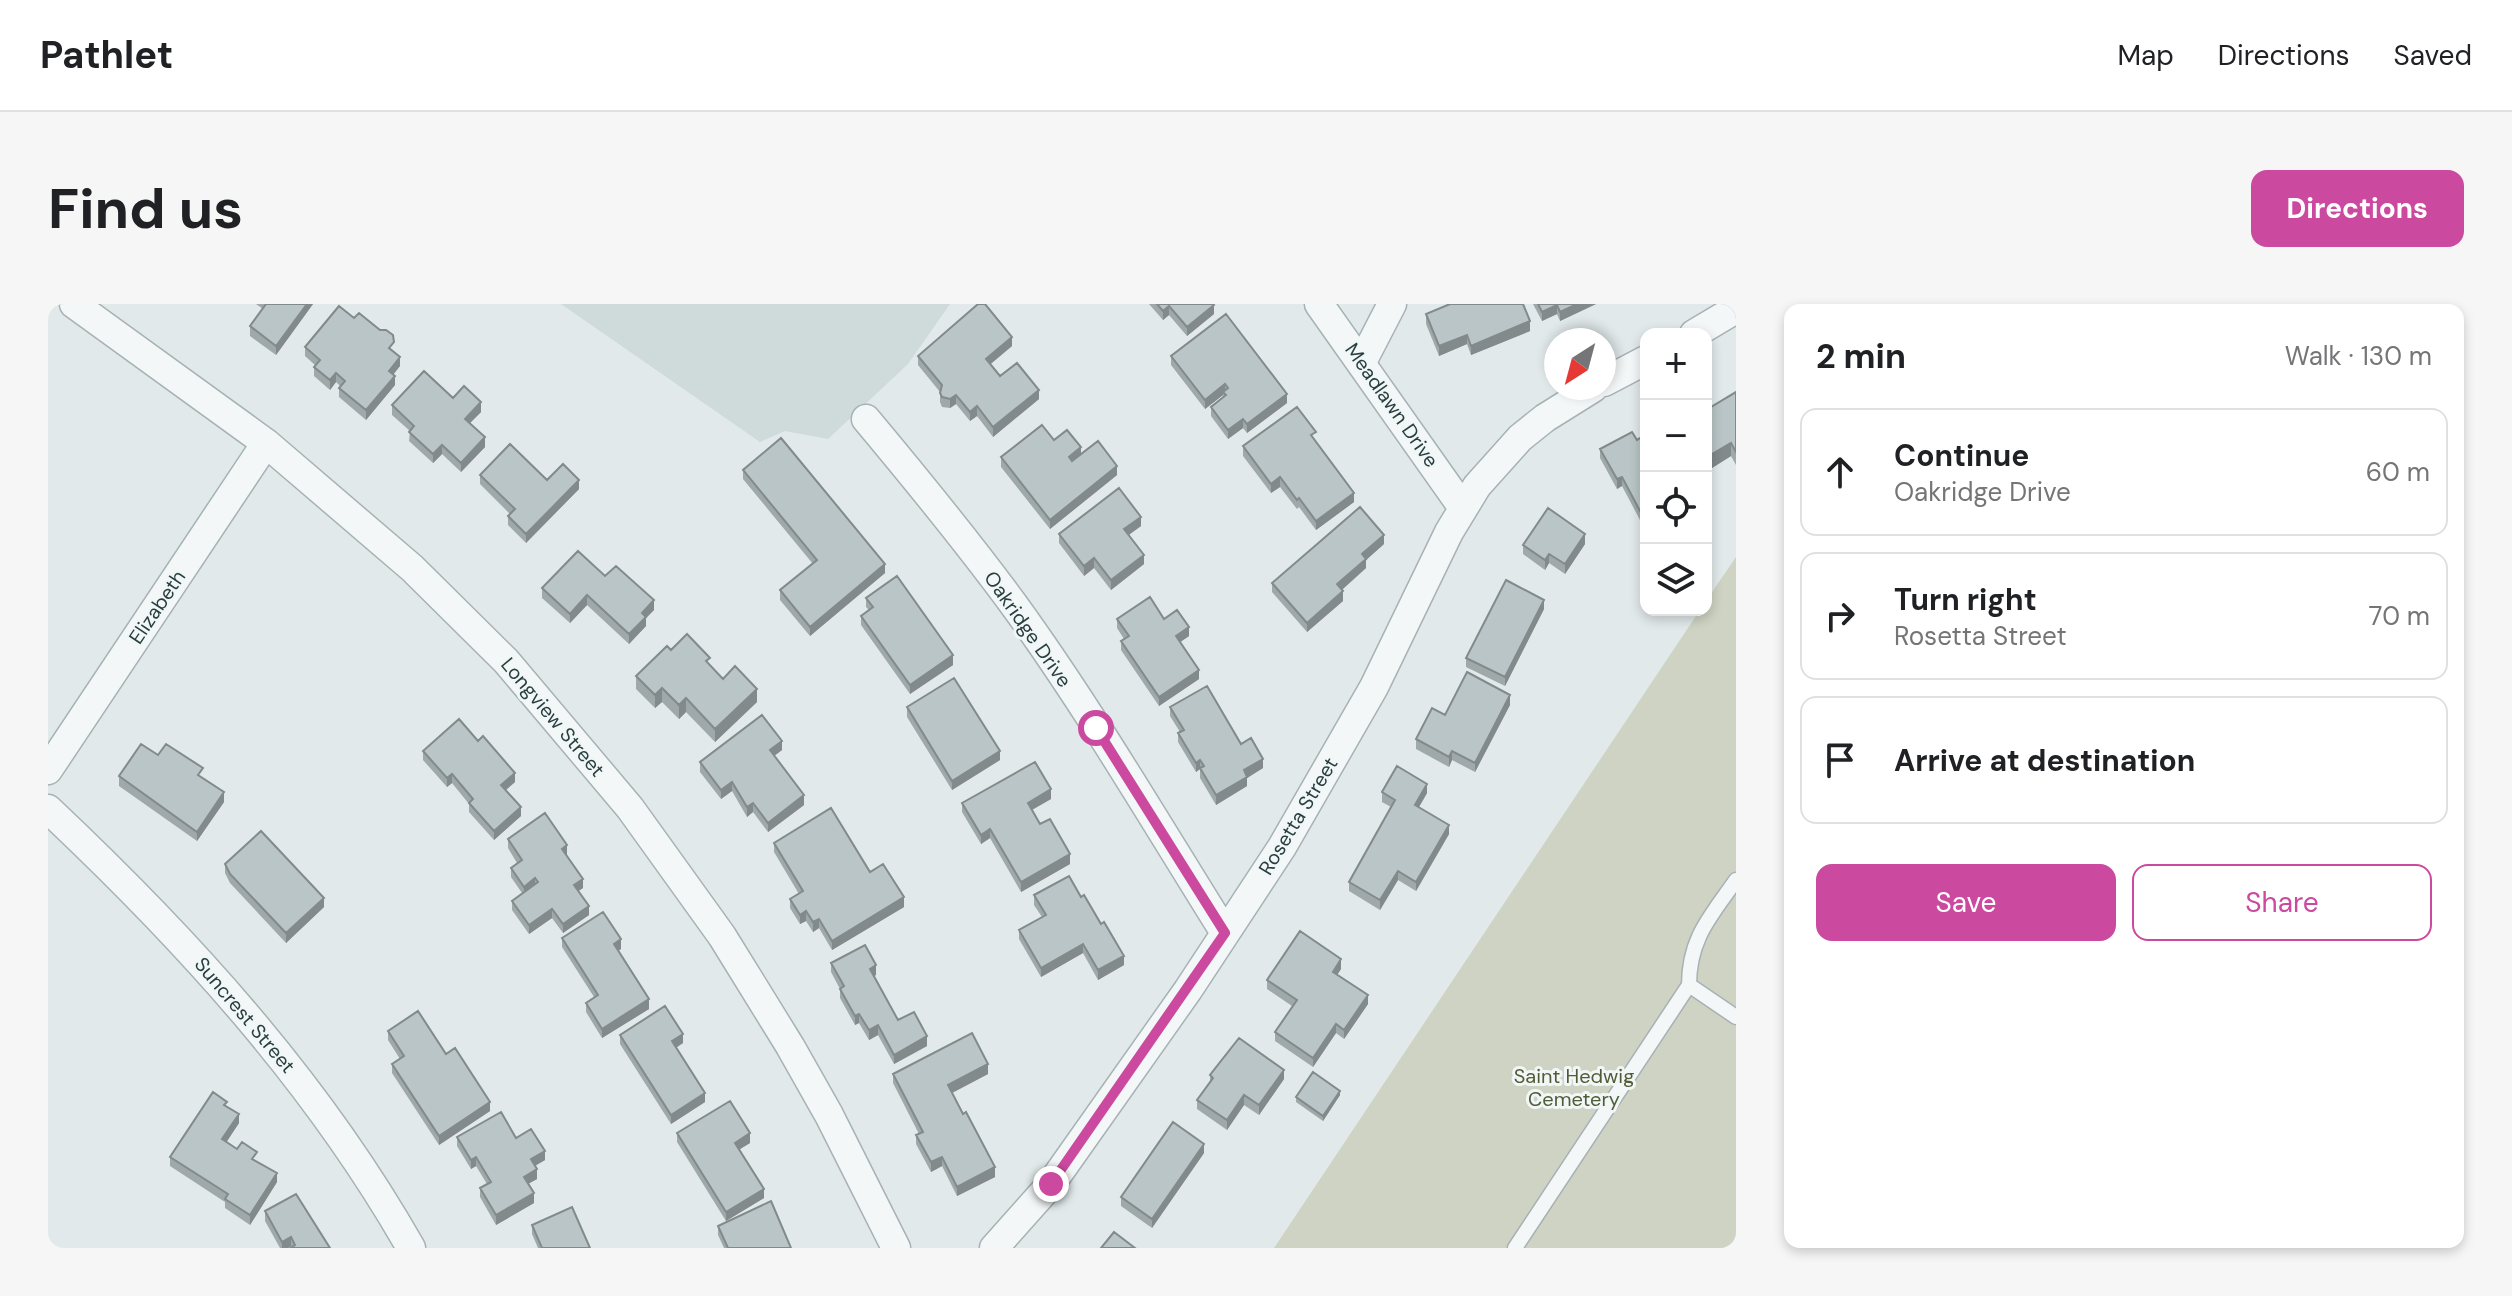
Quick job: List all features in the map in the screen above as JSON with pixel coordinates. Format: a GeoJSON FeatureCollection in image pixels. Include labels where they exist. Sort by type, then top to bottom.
{"type":"FeatureCollection","features":[{"type":"Feature","properties":{"kind":"street","name":"Longview Street"},"geometry":{"type":"LineString","coordinates":[[74,304],[266,443],[412,568],[506,661],[630,808],[722,936],[829,1115],[896,1248]]}},
{"type":"Feature","properties":{"kind":"street","name":"Meadlawn Drive"},"geometry":{"type":"LineString","coordinates":[[1319,304],[1463,508]]}},
{"type":"Feature","properties":{"kind":"street"},"geometry":{"type":"LineString","coordinates":[[1362,362],[1392,304]]}},
{"type":"Feature","properties":{"kind":"street"},"geometry":{"type":"LineString","coordinates":[[1704,328],[1736,309]]}},
{"type":"Feature","properties":{"kind":"street"},"geometry":{"type":"LineString","coordinates":[[1616,376],[1640,363]]}},
{"type":"Feature","properties":{"kind":"street","name":"Rosetta Street"},"geometry":{"type":"LineString","coordinates":[[994,1248],[1051,1184],[1282,847],[1374,687],[1463,508],[1497,461],[1520,438],[1574,400]]}},
{"type":"Feature","properties":{"kind":"street","name":"Oakridge Drive"},"geometry":{"type":"LineString","coordinates":[[866,419],[937,503],[1015,607],[1096,728],[1225,933]]}},
{"type":"Feature","properties":{"kind":"street","name":"Elizabeth"},"geometry":{"type":"LineString","coordinates":[[48,770],[266,443]]}},
{"type":"Feature","properties":{"kind":"street","name":"Suncrest Street"},"geometry":{"type":"LineString","coordinates":[[48,809],[120,877],[209,970],[265,1037],[339,1134],[411,1248]]}},
{"type":"Feature","properties":{"kind":"lane"},"geometry":{"type":"LineString","coordinates":[[1515,1248],[1689,985],[1691,953],[1698,936],[1736,880]]}},
{"type":"Feature","properties":{"kind":"lane"},"geometry":{"type":"LineString","coordinates":[[1689,985],[1736,1017]]}},
{"type":"Feature","properties":{"kind":"shaded area"},"geometry":{"type":"Polygon","coordinates":[[[561,304],[950,304],[908,364],[828,439],[785,431],[760,442],[561,304]]]}},
{"type":"Feature","properties":{"kind":"green space","name":"Saint Hedwig Cemetery"},"geometry":{"type":"Polygon","coordinates":[[[1736,557],[1736,1248],[1274,1248],[1696,616],[1712,616],[1712,592],[1736,557]]]}},
{"type":"Feature","properties":{"kind":"building"},"geometry":{"type":"Polygon","coordinates":[[[266,304],[307,304],[276,346],[250,326],[266,304]]]}},
{"type":"Feature","properties":{"kind":"building"},"geometry":{"type":"Polygon","coordinates":[[[978,304],[985,304],[1012,337],[986,359],[1000,376],[1017,363],[1039,390],[993,427],[977,406],[970,412],[956,395],[950,399],[942,397],[942,385],[918,356],[978,304]]]}},
{"type":"Feature","properties":{"kind":"building"},"geometry":{"type":"Polygon","coordinates":[[[1157,304],[1214,305],[1187,327],[1169,306],[1163,311],[1157,304]]]}},
{"type":"Feature","properties":{"kind":"building"},"geometry":{"type":"Polygon","coordinates":[[[1450,304],[1523,304],[1530,321],[1471,346],[1467,335],[1439,346],[1426,314],[1450,304]]]}},
{"type":"Feature","properties":{"kind":"building"},"geometry":{"type":"Polygon","coordinates":[[[1538,304],[1577,304],[1560,312],[1557,305],[1542,312],[1538,304]]]}},
{"type":"Feature","properties":{"kind":"building"},"geometry":{"type":"Polygon","coordinates":[[[339,306],[354,318],[359,313],[380,330],[393,335],[394,342],[389,348],[400,357],[389,371],[395,376],[366,410],[339,388],[345,381],[336,373],[330,380],[314,367],[320,360],[305,347],[339,306]]]}},
{"type":"Feature","properties":{"kind":"building"},"geometry":{"type":"Polygon","coordinates":[[[1226,314],[1287,394],[1247,424],[1243,419],[1228,430],[1211,407],[1226,395],[1223,392],[1228,388],[1225,384],[1205,400],[1171,356],[1226,314]]]}},
{"type":"Feature","properties":{"kind":"building"},"geometry":{"type":"Polygon","coordinates":[[[424,371],[453,398],[464,386],[481,402],[465,419],[485,437],[461,463],[442,445],[433,454],[409,432],[414,426],[392,405],[424,371]]]}},
{"type":"Feature","properties":{"kind":"building"},"geometry":{"type":"Polygon","coordinates":[[[1736,392],[1736,452],[1731,443],[1712,454],[1712,406],[1736,392]]]}},
{"type":"Feature","properties":{"kind":"building"},"geometry":{"type":"Polygon","coordinates":[[[1297,407],[1316,432],[1311,435],[1354,493],[1316,521],[1280,477],[1271,484],[1243,446],[1297,407]]]}},
{"type":"Feature","properties":{"kind":"building"},"geometry":{"type":"Polygon","coordinates":[[[1042,425],[1054,440],[1067,430],[1081,447],[1069,457],[1072,461],[1098,441],[1117,466],[1050,520],[1001,457],[1042,425]]]}},
{"type":"Feature","properties":{"kind":"building"},"geometry":{"type":"Polygon","coordinates":[[[1632,432],[1637,440],[1640,438],[1640,511],[1622,477],[1617,479],[1600,449],[1632,432]]]}},
{"type":"Feature","properties":{"kind":"building"},"geometry":{"type":"Polygon","coordinates":[[[781,438],[885,564],[810,627],[780,590],[817,560],[743,470],[781,438]]]}},
{"type":"Feature","properties":{"kind":"building"},"geometry":{"type":"Polygon","coordinates":[[[510,444],[547,480],[563,464],[579,480],[526,534],[508,516],[515,509],[480,475],[510,444]]]}},
{"type":"Feature","properties":{"kind":"building"},"geometry":{"type":"Polygon","coordinates":[[[1119,488],[1141,517],[1124,529],[1144,555],[1111,580],[1094,558],[1084,566],[1059,534],[1119,488]]]}},
{"type":"Feature","properties":{"kind":"building"},"geometry":{"type":"Polygon","coordinates":[[[1360,507],[1384,535],[1362,554],[1366,559],[1337,584],[1343,591],[1307,623],[1272,583],[1360,507]]]}},
{"type":"Feature","properties":{"kind":"building"},"geometry":{"type":"Polygon","coordinates":[[[1548,508],[1585,534],[1565,564],[1549,554],[1545,560],[1523,545],[1548,508]]]}},
{"type":"Feature","properties":{"kind":"building"},"geometry":{"type":"Polygon","coordinates":[[[578,551],[605,576],[616,566],[654,600],[642,613],[646,617],[629,634],[587,595],[570,614],[542,588],[578,551]]]}},
{"type":"Feature","properties":{"kind":"building"},"geometry":{"type":"Polygon","coordinates":[[[897,576],[953,655],[910,685],[861,616],[873,607],[866,598],[897,576]]]}},
{"type":"Feature","properties":{"kind":"building"},"geometry":{"type":"Polygon","coordinates":[[[1506,580],[1544,600],[1505,677],[1466,658],[1506,580]]]}},
{"type":"Feature","properties":{"kind":"building"},"geometry":{"type":"Polygon","coordinates":[[[1150,597],[1164,619],[1177,610],[1189,627],[1176,636],[1199,670],[1159,697],[1121,641],[1129,636],[1117,619],[1150,597]]]}},
{"type":"Feature","properties":{"kind":"building"},"geometry":{"type":"Polygon","coordinates":[[[687,634],[710,658],[706,661],[723,679],[735,666],[757,689],[715,729],[686,698],[679,705],[662,688],[655,695],[636,676],[667,646],[671,650],[687,634]]]}},
{"type":"Feature","properties":{"kind":"building"},"geometry":{"type":"Polygon","coordinates":[[[1467,672],[1510,695],[1475,763],[1452,751],[1449,757],[1416,739],[1432,708],[1445,715],[1467,672]]]}},
{"type":"Feature","properties":{"kind":"building"},"geometry":{"type":"Polygon","coordinates":[[[954,678],[1000,751],[952,781],[907,707],[954,678]]]}},
{"type":"Feature","properties":{"kind":"building"},"geometry":{"type":"Polygon","coordinates":[[[1207,686],[1241,744],[1251,738],[1263,759],[1244,770],[1247,777],[1216,795],[1200,768],[1204,766],[1200,760],[1196,763],[1178,733],[1184,730],[1170,707],[1207,686]]]}},
{"type":"Feature","properties":{"kind":"building"},"geometry":{"type":"Polygon","coordinates":[[[762,715],[782,741],[770,750],[804,795],[768,823],[753,803],[747,807],[732,782],[721,790],[700,762],[762,715]]]}},
{"type":"Feature","properties":{"kind":"building"},"geometry":{"type":"Polygon","coordinates":[[[459,719],[478,741],[483,736],[515,773],[501,785],[521,807],[494,831],[469,803],[473,799],[452,774],[447,778],[423,751],[459,719]]]}},
{"type":"Feature","properties":{"kind":"building"},"geometry":{"type":"Polygon","coordinates":[[[141,744],[158,755],[166,744],[203,768],[198,775],[224,792],[197,832],[119,776],[141,744]]]}},
{"type":"Feature","properties":{"kind":"building"},"geometry":{"type":"Polygon","coordinates":[[[1035,762],[1051,789],[1028,803],[1040,824],[1050,819],[1070,854],[1021,882],[990,829],[981,835],[962,803],[1035,762]]]}},
{"type":"Feature","properties":{"kind":"building"},"geometry":{"type":"Polygon","coordinates":[[[1397,766],[1427,784],[1415,805],[1449,825],[1416,882],[1398,871],[1380,900],[1349,882],[1395,800],[1382,792],[1397,766]]]}},
{"type":"Feature","properties":{"kind":"building"},"geometry":{"type":"Polygon","coordinates":[[[831,808],[870,872],[883,864],[904,897],[832,941],[819,919],[813,922],[806,911],[800,915],[790,899],[803,891],[774,843],[831,808]]]}},
{"type":"Feature","properties":{"kind":"building"},"geometry":{"type":"Polygon","coordinates":[[[545,813],[567,845],[562,849],[583,879],[574,885],[589,906],[563,924],[552,909],[529,925],[512,901],[538,882],[535,878],[524,887],[511,868],[522,860],[508,839],[545,813]]]}},
{"type":"Feature","properties":{"kind":"building"},"geometry":{"type":"Polygon","coordinates":[[[261,831],[324,898],[286,933],[230,874],[225,864],[261,831]]]}},
{"type":"Feature","properties":{"kind":"building"},"geometry":{"type":"Polygon","coordinates":[[[1069,876],[1101,924],[1104,922],[1124,956],[1098,970],[1083,944],[1041,968],[1019,930],[1046,915],[1034,895],[1069,876]]]}},
{"type":"Feature","properties":{"kind":"building"},"geometry":{"type":"Polygon","coordinates":[[[603,912],[621,939],[614,944],[649,999],[602,1029],[586,1003],[598,995],[562,938],[603,912]]]}},
{"type":"Feature","properties":{"kind":"building"},"geometry":{"type":"Polygon","coordinates":[[[1300,931],[1341,959],[1333,972],[1368,995],[1344,1030],[1336,1024],[1313,1058],[1275,1032],[1297,1000],[1267,980],[1300,931]]]}},
{"type":"Feature","properties":{"kind":"building"},"geometry":{"type":"Polygon","coordinates":[[[865,945],[876,965],[870,969],[898,1020],[914,1012],[927,1036],[894,1055],[878,1025],[869,1030],[859,1014],[855,1016],[840,989],[844,986],[831,963],[865,945]]]}},
{"type":"Feature","properties":{"kind":"building"},"geometry":{"type":"Polygon","coordinates":[[[665,1006],[683,1034],[672,1041],[705,1093],[671,1115],[620,1035],[665,1006]]]}},
{"type":"Feature","properties":{"kind":"building"},"geometry":{"type":"Polygon","coordinates":[[[418,1011],[446,1054],[455,1048],[490,1102],[439,1136],[392,1064],[404,1056],[388,1031],[418,1011]]]}},
{"type":"Feature","properties":{"kind":"building"},"geometry":{"type":"Polygon","coordinates":[[[972,1033],[988,1064],[948,1085],[995,1167],[957,1187],[942,1157],[931,1162],[916,1135],[923,1132],[893,1074],[972,1033]]]}},
{"type":"Feature","properties":{"kind":"building"},"geometry":{"type":"Polygon","coordinates":[[[1239,1038],[1284,1070],[1259,1105],[1244,1095],[1227,1120],[1197,1100],[1213,1078],[1210,1075],[1239,1038]]]}},
{"type":"Feature","properties":{"kind":"building"},"geometry":{"type":"Polygon","coordinates":[[[1313,1072],[1340,1091],[1323,1116],[1296,1097],[1313,1072]]]}},
{"type":"Feature","properties":{"kind":"building"},"geometry":{"type":"Polygon","coordinates":[[[213,1092],[227,1102],[224,1105],[239,1114],[222,1139],[237,1149],[242,1142],[257,1152],[252,1159],[277,1173],[250,1215],[225,1199],[228,1194],[170,1157],[213,1092]]]}},
{"type":"Feature","properties":{"kind":"building"},"geometry":{"type":"Polygon","coordinates":[[[730,1101],[750,1133],[735,1143],[764,1189],[726,1212],[677,1133],[730,1101]]]}},
{"type":"Feature","properties":{"kind":"building"},"geometry":{"type":"Polygon","coordinates":[[[501,1112],[516,1138],[531,1129],[545,1151],[531,1159],[537,1169],[524,1177],[534,1193],[496,1215],[480,1188],[491,1182],[476,1157],[471,1160],[457,1137],[501,1112]]]}},
{"type":"Feature","properties":{"kind":"building"},"geometry":{"type":"Polygon","coordinates":[[[1173,1122],[1204,1144],[1152,1219],[1121,1197],[1173,1122]]]}},
{"type":"Feature","properties":{"kind":"building"},"geometry":{"type":"Polygon","coordinates":[[[296,1194],[330,1248],[290,1248],[295,1245],[291,1237],[282,1242],[265,1211],[296,1194]]]}},
{"type":"Feature","properties":{"kind":"building"},"geometry":{"type":"Polygon","coordinates":[[[771,1201],[791,1248],[728,1248],[718,1226],[771,1201]]]}},
{"type":"Feature","properties":{"kind":"building"},"geometry":{"type":"Polygon","coordinates":[[[572,1207],[590,1248],[542,1248],[532,1225],[572,1207]]]}},
{"type":"Feature","properties":{"kind":"building"},"geometry":{"type":"Polygon","coordinates":[[[1114,1232],[1135,1248],[1101,1248],[1114,1232]]]}},
{"type":"Feature","properties":{"kind":"route"},"geometry":{"type":"LineString","coordinates":[[1051,1184],[1225,933],[1096,728]]}}]}
